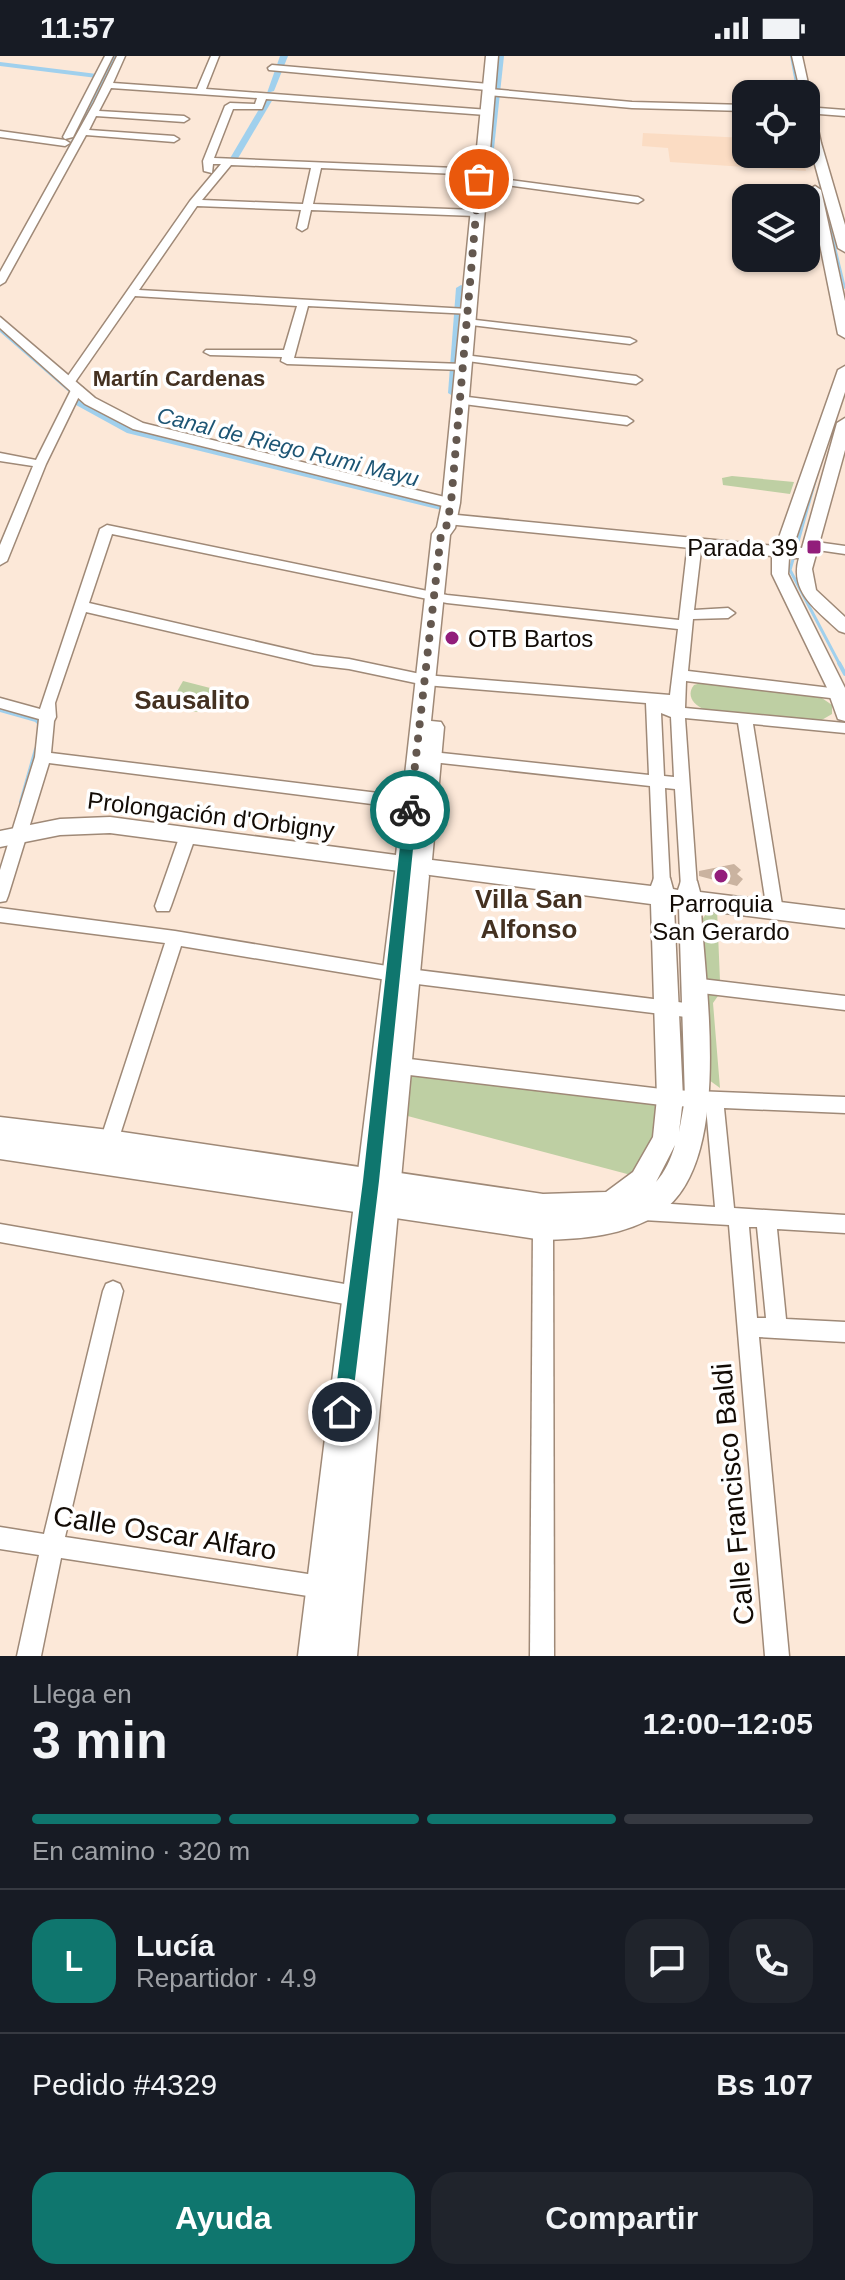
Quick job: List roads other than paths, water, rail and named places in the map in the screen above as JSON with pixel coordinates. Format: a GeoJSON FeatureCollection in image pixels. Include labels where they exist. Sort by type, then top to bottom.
{"type":"FeatureCollection","features":[{"type":"Feature","properties":{"kind":"main road"},"geometry":{"type":"LineString","coordinates":[[414,860],[411,803],[450,534],[448,517],[492,56]]}},
{"type":"Feature","properties":{"kind":"main road"},"geometry":{"type":"LineString","coordinates":[[414,860],[432,757],[431,680]]}},
{"type":"Feature","properties":{"kind":"main road","name":"Prolongación d'Orbigny"},"geometry":{"type":"LineString","coordinates":[[8,834],[71,814],[112,813],[414,860]]}},
{"type":"Feature","properties":{"kind":"main road","name":"Prolongación d'Orbigny"},"geometry":{"type":"LineString","coordinates":[[8,834],[93,825],[689,893],[774,904],[845,919]]}},
{"type":"Feature","properties":{"kind":"main road"},"geometry":{"type":"LineString","coordinates":[[0,1148],[378,1194],[543,1206],[610,1203],[642,1180],[656,1160],[666,1137],[670,1098],[662,890]]}},
{"type":"Feature","properties":{"kind":"main road"},"geometry":{"type":"LineString","coordinates":[[0,1128],[109,1141],[543,1228],[616,1222],[643,1211],[673,1183],[706,1099],[694,1011],[689,893]]}},
{"type":"Feature","properties":{"kind":"main road","name":"Prolongación d'Orbigny"},"geometry":{"type":"LineString","coordinates":[[774,904],[845,907]]}},
{"type":"Feature","properties":{"kind":"street"},"geometry":{"type":"LineString","coordinates":[[0,261],[109,56]]}},
{"type":"Feature","properties":{"kind":"street"},"geometry":{"type":"LineString","coordinates":[[0,282],[121,56]]}},
{"type":"Feature","properties":{"kind":"street"},"geometry":{"type":"LineString","coordinates":[[201,91],[215,56]]}},
{"type":"Feature","properties":{"kind":"street"},"geometry":{"type":"LineString","coordinates":[[797,56],[802,80]]}},
{"type":"Feature","properties":{"kind":"street"},"geometry":{"type":"LineString","coordinates":[[272,68],[632,105],[732,108]]}},
{"type":"Feature","properties":{"kind":"street"},"geometry":{"type":"LineString","coordinates":[[107,85],[486,112]]}},
{"type":"Feature","properties":{"kind":"street"},"geometry":{"type":"LineString","coordinates":[[210,184],[208,161],[230,106],[259,107],[262,95]]}},
{"type":"Feature","properties":{"kind":"street"},"geometry":{"type":"LineString","coordinates":[[820,110],[845,113]]}},
{"type":"Feature","properties":{"kind":"street"},"geometry":{"type":"LineString","coordinates":[[93,113],[184,119]]}},
{"type":"Feature","properties":{"kind":"street"},"geometry":{"type":"LineString","coordinates":[[83,132],[174,139]]}},
{"type":"Feature","properties":{"kind":"street"},"geometry":{"type":"LineString","coordinates":[[0,134],[65,143]]}},
{"type":"Feature","properties":{"kind":"street"},"geometry":{"type":"LineString","coordinates":[[208,161],[480,175],[638,200]]}},
{"type":"Feature","properties":{"kind":"street"},"geometry":{"type":"LineString","coordinates":[[0,561],[73,385],[194,203],[228,162]]}},
{"type":"Feature","properties":{"kind":"street"},"geometry":{"type":"LineString","coordinates":[[302,228],[317,165]]}},
{"type":"Feature","properties":{"kind":"street"},"geometry":{"type":"LineString","coordinates":[[815,168],[845,248]]}},
{"type":"Feature","properties":{"kind":"street"},"geometry":{"type":"LineString","coordinates":[[817,168],[845,334]]}},
{"type":"Feature","properties":{"kind":"street"},"geometry":{"type":"LineString","coordinates":[[194,203],[476,213]]}},
{"type":"Feature","properties":{"kind":"street"},"geometry":{"type":"LineString","coordinates":[[132,293],[467,317],[630,341]]}},
{"type":"Feature","properties":{"kind":"street"},"geometry":{"type":"LineString","coordinates":[[303,304],[287,361],[464,362],[636,380]]}},
{"type":"Feature","properties":{"kind":"street"},"geometry":{"type":"LineString","coordinates":[[0,321],[90,401],[138,426],[448,517],[695,547],[845,550]]}},
{"type":"Feature","properties":{"kind":"street"},"geometry":{"type":"LineString","coordinates":[[210,352],[289,354]]}},
{"type":"Feature","properties":{"kind":"street"},"geometry":{"type":"LineString","coordinates":[[843,701],[780,574],[796,551],[845,370]]}},
{"type":"Feature","properties":{"kind":"street"},"geometry":{"type":"LineString","coordinates":[[460,400],[627,421]]}},
{"type":"Feature","properties":{"kind":"street"},"geometry":{"type":"LineString","coordinates":[[845,423],[824,452],[787,544],[796,551],[804,569],[808,592],[845,627]]}},
{"type":"Feature","properties":{"kind":"street"},"geometry":{"type":"LineString","coordinates":[[0,457],[40,464]]}},
{"type":"Feature","properties":{"kind":"street"},"geometry":{"type":"LineString","coordinates":[[0,896],[8,834],[43,757],[48,703],[107,529],[441,598],[686,620],[728,613]]}},
{"type":"Feature","properties":{"kind":"street"},"geometry":{"type":"LineString","coordinates":[[689,893],[677,706],[678,675],[695,547]]}},
{"type":"Feature","properties":{"kind":"street"},"geometry":{"type":"LineString","coordinates":[[80,606],[314,660],[431,680],[677,706],[745,719],[845,728]]}},
{"type":"Feature","properties":{"kind":"street"},"geometry":{"type":"LineString","coordinates":[[678,675],[843,701]]}},
{"type":"Feature","properties":{"kind":"street"},"geometry":{"type":"LineString","coordinates":[[0,703],[49,717]]}},
{"type":"Feature","properties":{"kind":"street"},"geometry":{"type":"LineString","coordinates":[[654,704],[662,890]]}},
{"type":"Feature","properties":{"kind":"street"},"geometry":{"type":"LineString","coordinates":[[745,719],[774,904]]}},
{"type":"Feature","properties":{"kind":"street"},"geometry":{"type":"LineString","coordinates":[[43,757],[411,803]]}},
{"type":"Feature","properties":{"kind":"street"},"geometry":{"type":"LineString","coordinates":[[432,757],[684,784]]}},
{"type":"Feature","properties":{"kind":"street"},"geometry":{"type":"LineString","coordinates":[[163,906],[188,835]]}},
{"type":"Feature","properties":{"kind":"street"},"geometry":{"type":"LineString","coordinates":[[342,1656],[378,1194],[414,860]]}},
{"type":"Feature","properties":{"kind":"street"},"geometry":{"type":"LineString","coordinates":[[0,915],[175,938],[401,974],[694,1011]]}},
{"type":"Feature","properties":{"kind":"street"},"geometry":{"type":"LineString","coordinates":[[109,1141],[175,938]]}},
{"type":"Feature","properties":{"kind":"street"},"geometry":{"type":"LineString","coordinates":[[693,985],[845,1003]]}},
{"type":"Feature","properties":{"kind":"street"},"geometry":{"type":"LineString","coordinates":[[390,1065],[670,1098],[845,1105]]}},
{"type":"Feature","properties":{"kind":"street","name":"Calle Francisco Baldi"},"geometry":{"type":"LineString","coordinates":[[706,1099],[731,1217],[748,1327],[777,1656]]}},
{"type":"Feature","properties":{"kind":"street"},"geometry":{"type":"LineString","coordinates":[[313,1656],[356,1296],[378,1194]]}},
{"type":"Feature","properties":{"kind":"street"},"geometry":{"type":"LineString","coordinates":[[643,1211],[845,1224]]}},
{"type":"Feature","properties":{"kind":"street"},"geometry":{"type":"LineString","coordinates":[[766,1219],[777,1328]]}},
{"type":"Feature","properties":{"kind":"street"},"geometry":{"type":"LineString","coordinates":[[542,1656],[543,1228]]}},
{"type":"Feature","properties":{"kind":"street"},"geometry":{"type":"LineString","coordinates":[[0,1233],[356,1296]]}},
{"type":"Feature","properties":{"kind":"street"},"geometry":{"type":"LineString","coordinates":[[29,1656],[113,1291]]}},
{"type":"Feature","properties":{"kind":"street"},"geometry":{"type":"LineString","coordinates":[[748,1327],[845,1332]]}},
{"type":"Feature","properties":{"kind":"street","name":"Calle Oscar Alfaro"},"geometry":{"type":"LineString","coordinates":[[0,1538],[321,1587]]}},
{"type":"Feature","properties":{"kind":"waterway"},"geometry":{"type":"LineString","coordinates":[[64,157],[115,56]]}},
{"type":"Feature","properties":{"kind":"waterway","name":"Canal de Riego Rumi Mayu"},"geometry":{"type":"LineString","coordinates":[[270,91],[284,56]]}},
{"type":"Feature","properties":{"kind":"waterway"},"geometry":{"type":"LineString","coordinates":[[488,167],[500,56]]}},
{"type":"Feature","properties":{"kind":"waterway"},"geometry":{"type":"LineString","coordinates":[[791,56],[795,80]]}},
{"type":"Feature","properties":{"kind":"waterway"},"geometry":{"type":"LineString","coordinates":[[0,64],[97,76]]}},
{"type":"Feature","properties":{"kind":"waterway","name":"Canal de Riego Rumi Mayu"},"geometry":{"type":"LineString","coordinates":[[233,160],[269,99]]}},
{"type":"Feature","properties":{"kind":"waterway"},"geometry":{"type":"LineString","coordinates":[[818,177],[845,288]]}},
{"type":"Feature","properties":{"kind":"waterway"},"geometry":{"type":"LineString","coordinates":[[27,224],[50,183]]}},
{"type":"Feature","properties":{"kind":"waterway"},"geometry":{"type":"LineString","coordinates":[[453,393],[461,288]]}},
{"type":"Feature","properties":{"kind":"waterway"},"geometry":{"type":"LineString","coordinates":[[0,330],[69,390]]}},
{"type":"Feature","properties":{"kind":"waterway","name":"Canal de Riego Rumi Mayu"},"geometry":{"type":"LineString","coordinates":[[80,403],[131,431],[445,508],[446,493]]}},
{"type":"Feature","properties":{"kind":"waterway"},"geometry":{"type":"LineString","coordinates":[[817,474],[790,570],[840,665]]}},
{"type":"Feature","properties":{"kind":"waterway"},"geometry":{"type":"LineString","coordinates":[[839,663],[845,674]]}},
{"type":"Feature","properties":{"kind":"waterway"},"geometry":{"type":"LineString","coordinates":[[0,710],[36,720],[42,726]]}},
{"type":"Feature","properties":{"kind":"waterway"},"geometry":{"type":"LineString","coordinates":[[21,802],[36,749]]}},
{"type":"Feature","properties":{"kind":"place","name":"Parada 39"},"geometry":{"type":"Point","coordinates":[814,547]}},
{"type":"Feature","properties":{"kind":"place","name":"OTB Bartos"},"geometry":{"type":"Point","coordinates":[452,638]}},
{"type":"Feature","properties":{"kind":"place","name":"Parroquia San Gerardo"},"geometry":{"type":"Point","coordinates":[721,876]}},
{"type":"Feature","properties":{"kind":"district","name":"Martín Cardenas"},"geometry":{"type":"Point","coordinates":[179,378]}},
{"type":"Feature","properties":{"kind":"district","name":"Sausalito"},"geometry":{"type":"Point","coordinates":[192,700]}},
{"type":"Feature","properties":{"kind":"district","name":"Villa San Alfonso"},"geometry":{"type":"Point","coordinates":[529,914]}}]}
